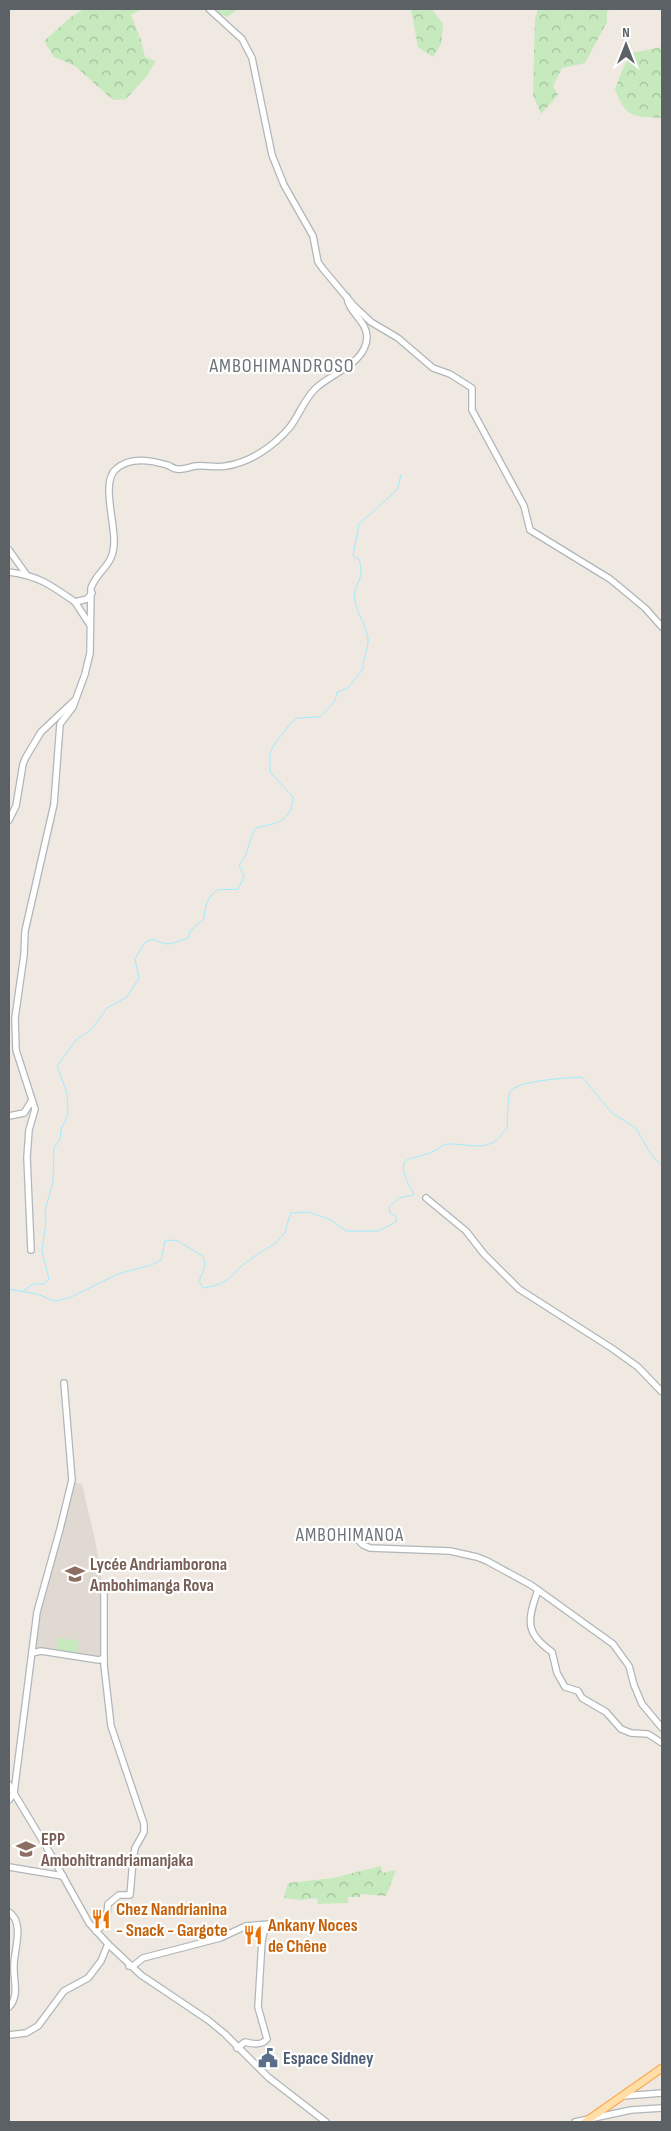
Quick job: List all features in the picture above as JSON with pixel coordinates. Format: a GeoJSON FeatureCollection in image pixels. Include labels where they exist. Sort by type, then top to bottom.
{"type":"FeatureCollection","features":[{"type":"Feature","properties":{"kind":"main road"},"geometry":{"type":"LineString","coordinates":[[587,2120],[662,2068]]}},
{"type":"Feature","properties":{"kind":"street"},"geometry":{"type":"LineString","coordinates":[[209,9],[242,39],[252,58],[266,132],[280,177],[313,236],[318,262],[371,322],[398,338],[433,368],[450,374],[472,388],[472,410],[524,506],[530,530],[610,580],[645,608],[662,626]]}},
{"type":"Feature","properties":{"kind":"street"},"geometry":{"type":"LineString","coordinates":[[31,1250],[27,1157],[29,1130],[35,1109],[16,1050],[15,1018],[24,955],[25,932],[54,804],[60,724],[73,707],[90,653],[90,625],[94,580],[109,564],[114,548],[108,480],[117,468],[129,462],[151,461],[183,470],[193,466],[225,466],[254,457],[264,451],[290,426],[315,389],[347,367],[364,347],[367,337],[365,328],[348,304],[347,297]]}},
{"type":"Feature","properties":{"kind":"street"},"geometry":{"type":"LineString","coordinates":[[9,550],[26,574]]}},
{"type":"Feature","properties":{"kind":"street"},"geometry":{"type":"LineString","coordinates":[[9,572],[26,574],[49,584],[75,602],[90,625]]}},
{"type":"Feature","properties":{"kind":"street"},"geometry":{"type":"LineString","coordinates":[[75,602],[87,599],[92,593]]}},
{"type":"Feature","properties":{"kind":"street"},"geometry":{"type":"LineString","coordinates":[[9,820],[17,799],[22,764],[41,732],[75,700]]}},
{"type":"Feature","properties":{"kind":"street"},"geometry":{"type":"LineString","coordinates":[[9,1116],[24,1113],[32,1100]]}},
{"type":"Feature","properties":{"kind":"street"},"geometry":{"type":"LineString","coordinates":[[426,1198],[466,1231],[484,1254],[520,1289],[638,1367],[662,1392]]}},
{"type":"Feature","properties":{"kind":"street"},"geometry":{"type":"LineString","coordinates":[[11,1797],[37,1612],[72,1480],[64,1383]]}},
{"type":"Feature","properties":{"kind":"street"},"geometry":{"type":"LineString","coordinates":[[355,1537],[363,1545],[370,1548],[450,1552],[477,1557],[516,1576],[613,1644],[628,1666],[642,1704],[662,1728]]}},
{"type":"Feature","properties":{"kind":"street"},"geometry":{"type":"LineString","coordinates":[[96,1931],[106,1923],[108,1904],[119,1895],[130,1895],[135,1848],[144,1832],[144,1824],[110,1726],[104,1658],[104,1590]]}},
{"type":"Feature","properties":{"kind":"street"},"geometry":{"type":"LineString","coordinates":[[538,1590],[530,1620],[530,1628],[538,1641],[552,1652],[556,1660],[557,1673],[565,1686],[578,1691],[582,1698],[606,1712],[621,1729],[648,1734],[662,1743]]}},
{"type":"Feature","properties":{"kind":"street"},"geometry":{"type":"LineString","coordinates":[[32,1653],[41,1651],[99,1660],[104,1658]]}},
{"type":"Feature","properties":{"kind":"street"},"geometry":{"type":"LineString","coordinates":[[9,1785],[11,1797],[63,1876],[88,1923],[129,1966],[225,2034],[268,2077],[326,2122]]}},
{"type":"Feature","properties":{"kind":"street"},"geometry":{"type":"LineString","coordinates":[[9,1867],[63,1876]]}},
{"type":"Feature","properties":{"kind":"street"},"geometry":{"type":"LineString","coordinates":[[9,1912],[14,1918],[18,1933],[13,1966],[15,1992],[9,2007]]}},
{"type":"Feature","properties":{"kind":"street"},"geometry":{"type":"LineString","coordinates":[[129,1966],[133,1966],[143,1958],[220,1938],[246,1926],[269,1924],[264,1932],[262,1941],[258,2007],[267,2039],[263,2043],[245,2042],[237,2048]]}},
{"type":"Feature","properties":{"kind":"street"},"geometry":{"type":"LineString","coordinates":[[9,2036],[26,2033],[38,2026],[64,1991],[88,1978],[100,1961],[108,1944]]}},
{"type":"Feature","properties":{"kind":"street"},"geometry":{"type":"LineString","coordinates":[[621,2096],[662,2093]]}},
{"type":"Feature","properties":{"kind":"street"},"geometry":{"type":"LineString","coordinates":[[575,2122],[631,2110],[662,2108]]}},
{"type":"Feature","properties":{"kind":"shaded area","name":"Lycée Andriamborona Ambohimanga Rova"},"geometry":{"type":"Polygon","coordinates":[[[73,1482],[82,1484],[96,1545],[103,1588],[100,1658],[34,1650],[38,1614],[73,1482]]]}},
{"type":"Feature","properties":{"kind":"green space"},"geometry":{"type":"Polygon","coordinates":[[[84,9],[142,9],[131,15],[141,40],[145,57],[156,61],[146,77],[126,99],[113,100],[75,66],[54,57],[44,41],[71,17],[84,9]]]}},
{"type":"Feature","properties":{"kind":"green space"},"geometry":{"type":"Polygon","coordinates":[[[204,9],[238,9],[227,17],[204,9]]]}},
{"type":"Feature","properties":{"kind":"green space"},"geometry":{"type":"Polygon","coordinates":[[[411,9],[432,9],[443,24],[441,44],[433,57],[418,47],[411,9]]]}},
{"type":"Feature","properties":{"kind":"green space"},"geometry":{"type":"Polygon","coordinates":[[[538,9],[610,9],[607,12],[607,22],[585,63],[562,68],[553,86],[558,95],[541,114],[533,95],[535,19],[538,9]]]}},
{"type":"Feature","properties":{"kind":"green space"},"geometry":{"type":"Polygon","coordinates":[[[662,47],[662,118],[632,114],[623,106],[615,89],[623,68],[632,53],[662,47]]]}},
{"type":"Feature","properties":{"kind":"green space"},"geometry":{"type":"Polygon","coordinates":[[[58,1638],[79,1641],[77,1653],[56,1650],[58,1638]]]}},
{"type":"Feature","properties":{"kind":"green space"},"geometry":{"type":"Polygon","coordinates":[[[381,1866],[382,1873],[396,1870],[386,1896],[360,1894],[360,1897],[348,1897],[348,1903],[318,1904],[317,1898],[301,1900],[284,1898],[288,1883],[333,1878],[381,1866]]]}},
{"type":"Feature","properties":{"kind":"waterway"},"geometry":{"type":"LineString","coordinates":[[23,1291],[33,1284],[44,1284],[49,1279],[42,1251],[46,1221],[45,1210],[53,1182],[54,1148],[60,1139],[61,1130],[68,1114],[67,1093],[57,1066],[77,1039],[92,1029],[107,1008],[127,997],[139,978],[135,959],[145,942],[153,939],[170,944],[188,938],[191,930],[204,919],[209,898],[215,892],[218,890],[238,889],[244,877],[239,865],[245,857],[256,828],[279,822],[289,812],[293,803],[293,797],[270,772],[270,754],[273,746],[290,724],[297,718],[320,717],[335,701],[337,692],[347,689],[363,669],[368,638],[355,601],[355,591],[360,578],[361,566],[359,559],[353,556],[359,524],[397,490],[401,475]]}},
{"type":"Feature","properties":{"kind":"waterway"},"geometry":{"type":"LineString","coordinates":[[9,1289],[37,1294],[55,1301],[69,1298],[118,1274],[151,1265],[161,1260],[165,1241],[176,1240],[203,1256],[205,1266],[199,1281],[203,1288],[213,1286],[231,1277],[245,1263],[278,1241],[285,1232],[291,1213],[309,1212],[331,1220],[346,1231],[378,1231],[396,1222],[396,1216],[390,1213],[389,1207],[399,1198],[413,1195],[414,1193],[405,1175],[405,1161],[425,1155],[446,1144],[483,1146],[494,1142],[507,1128],[510,1092],[515,1088],[532,1082],[582,1077],[612,1113],[636,1128],[650,1153],[662,1166]]}},
{"type":"Feature","properties":{"kind":"place","name":"Lycée Andriamborona Ambohimanga Rova"},"geometry":{"type":"Point","coordinates":[75,1574]}},
{"type":"Feature","properties":{"kind":"place","name":"EPP Ambohitrandriamanjaka"},"geometry":{"type":"Point","coordinates":[26,1849]}},
{"type":"Feature","properties":{"kind":"place","name":"Chez Nandrianina - Snack - Gargote"},"geometry":{"type":"Point","coordinates":[101,1919]}},
{"type":"Feature","properties":{"kind":"place","name":"Ankany Noces de Chêne"},"geometry":{"type":"Point","coordinates":[253,1935]}},
{"type":"Feature","properties":{"kind":"place","name":"Espace Sidney"},"geometry":{"type":"Point","coordinates":[268,2058]}},
{"type":"Feature","properties":{"kind":"district","name":"AMBOHIMANDROSO"},"geometry":{"type":"Point","coordinates":[282,366]}},
{"type":"Feature","properties":{"kind":"district","name":"AMBOHIMANOA"},"geometry":{"type":"Point","coordinates":[350,1535]}}]}
